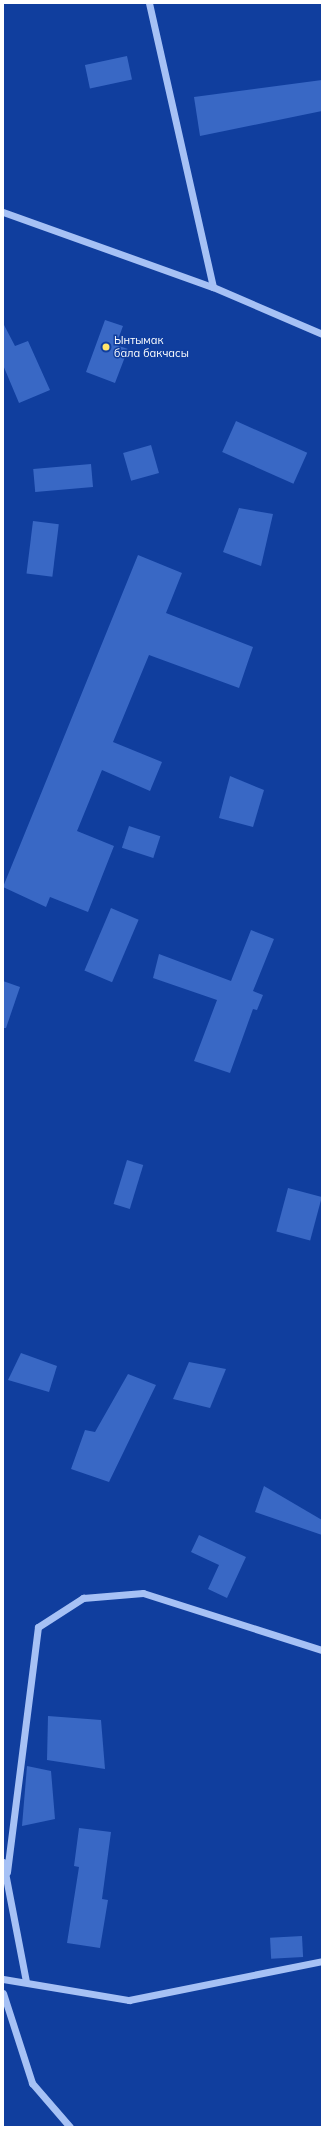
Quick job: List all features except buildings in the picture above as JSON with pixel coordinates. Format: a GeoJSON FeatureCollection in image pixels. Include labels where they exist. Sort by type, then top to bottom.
{"type":"FeatureCollection","features":[{"type":"Feature","properties":{"kind":"street"},"geometry":{"type":"LineString","coordinates":[[149,3],[213,287]]}},
{"type":"Feature","properties":{"kind":"street"},"geometry":{"type":"LineString","coordinates":[[3,212],[213,287],[322,334]]}},
{"type":"Feature","properties":{"kind":"street"},"geometry":{"type":"LineString","coordinates":[[7,1872],[38,1627],[83,1598],[143,1593],[322,1650]]}},
{"type":"Feature","properties":{"kind":"street"},"geometry":{"type":"LineString","coordinates":[[3,1862],[7,1872],[26,1982]]}},
{"type":"Feature","properties":{"kind":"street"},"geometry":{"type":"LineString","coordinates":[[3,1979],[129,2000],[322,1961]]}},
{"type":"Feature","properties":{"kind":"street"},"geometry":{"type":"LineString","coordinates":[[3,1993],[32,2083],[70,2127]]}},
{"type":"Feature","properties":{"kind":"place","name":"Ынтымак бала бакчасы"},"geometry":{"type":"Point","coordinates":[106,347]}}]}
